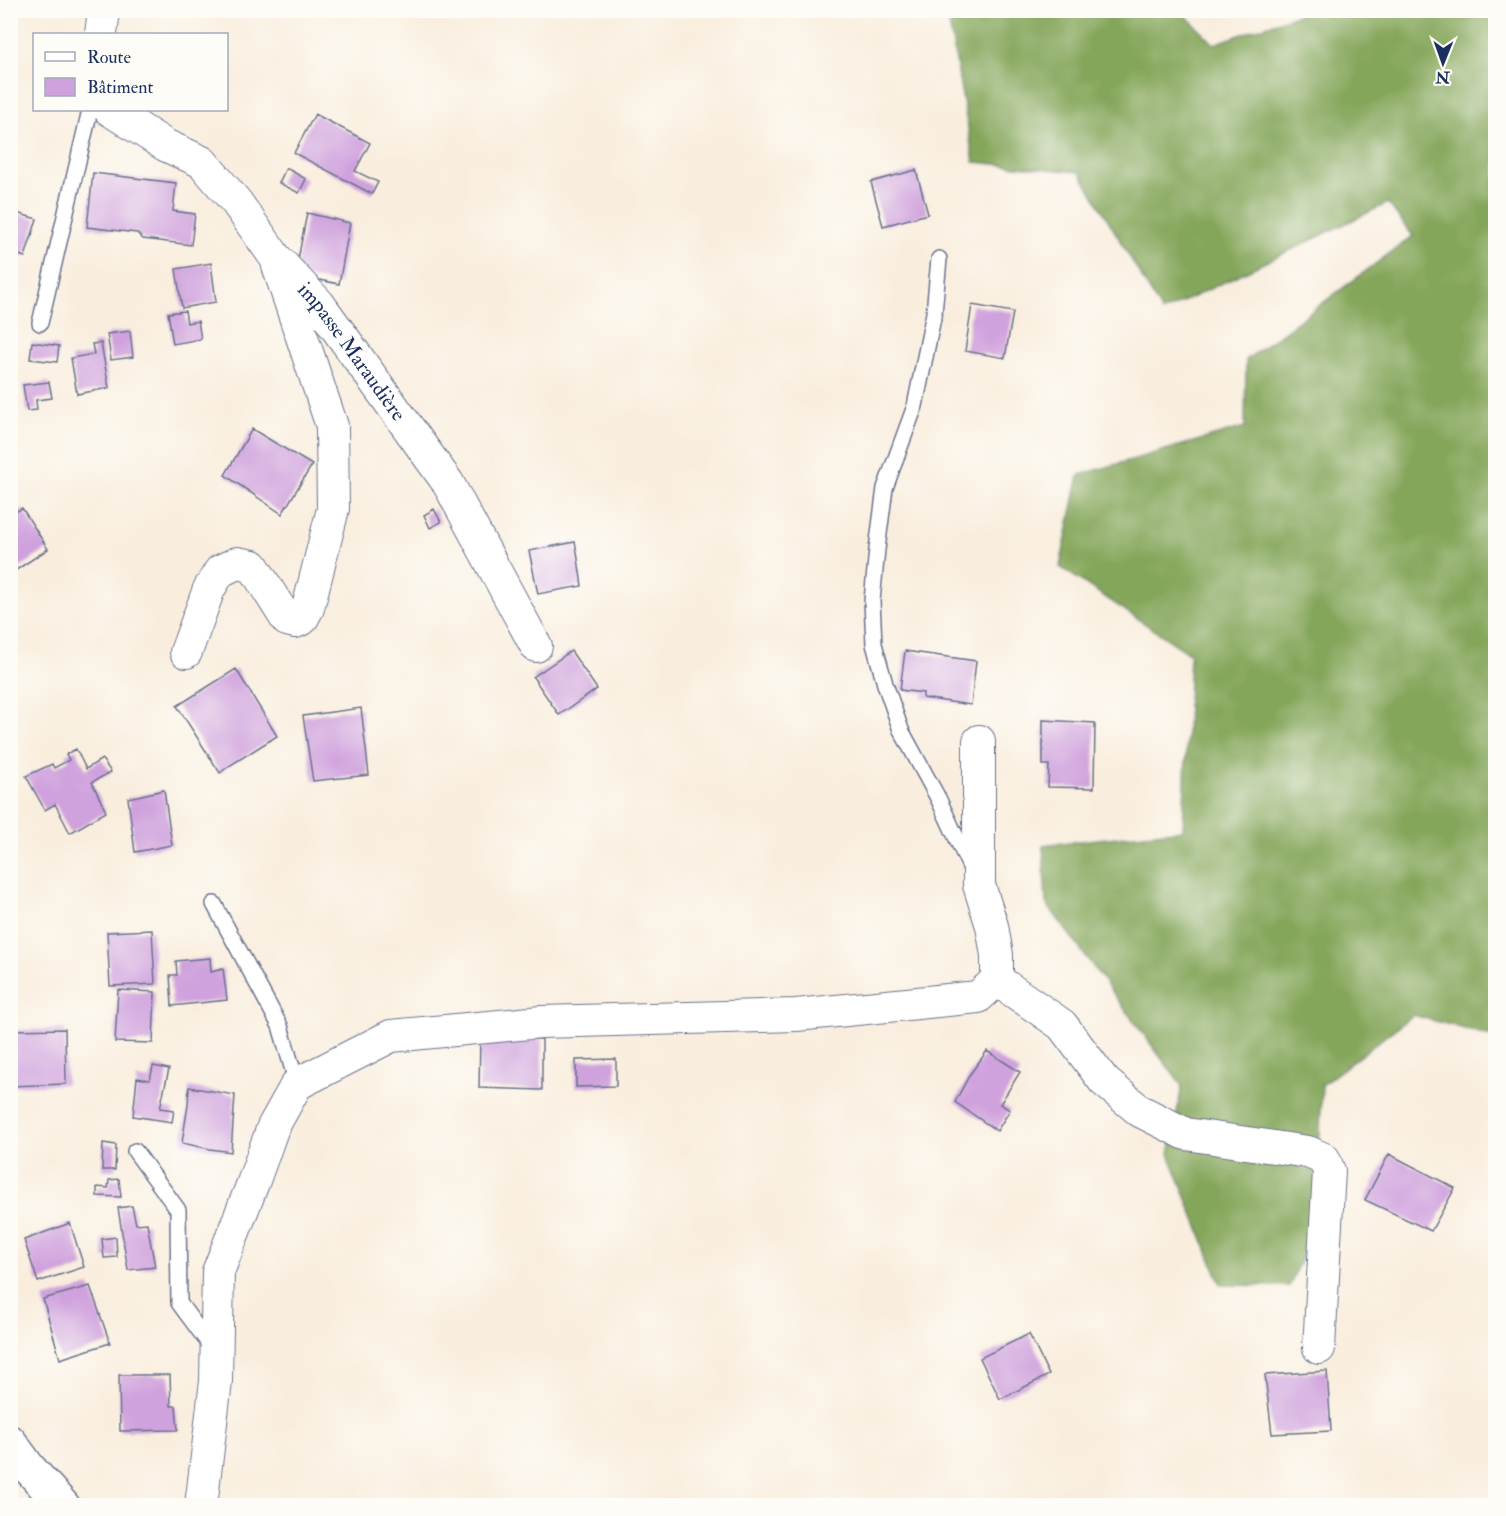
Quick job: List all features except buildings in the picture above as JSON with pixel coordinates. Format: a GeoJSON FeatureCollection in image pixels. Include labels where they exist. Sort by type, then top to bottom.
{"type":"FeatureCollection","features":[{"type":"Feature","properties":{"kind":"street"},"geometry":{"type":"LineString","coordinates":[[101,33],[102,10]]}},
{"type":"Feature","properties":{"kind":"street","name":"impasse Maraudière"},"geometry":{"type":"LineString","coordinates":[[112,111],[165,145],[202,162],[237,203],[275,257],[319,304],[447,483],[536,646]]}},
{"type":"Feature","properties":{"kind":"street"},"geometry":{"type":"LineString","coordinates":[[186,652],[209,589],[220,570],[237,563],[253,567],[287,620],[295,622],[302,619],[308,608],[333,509],[332,426],[275,257]]}},
{"type":"Feature","properties":{"kind":"street"},"geometry":{"type":"LineString","coordinates":[[201,1506],[216,1382],[218,1272],[273,1127],[297,1084],[390,1036],[541,1022],[808,1014],[978,997],[997,980],[997,955],[992,926],[979,885],[979,741]]}},
{"type":"Feature","properties":{"kind":"street"},"geometry":{"type":"LineString","coordinates":[[997,980],[1062,1025],[1104,1080],[1140,1111],[1186,1134],[1308,1152],[1324,1159],[1329,1171],[1319,1348]]}},
{"type":"Feature","properties":{"kind":"street"},"geometry":{"type":"LineString","coordinates":[[10,1442],[28,1467],[63,1506]]}},
{"type":"Feature","properties":{"kind":"lane"},"geometry":{"type":"LineString","coordinates":[[40,323],[90,111]]}},
{"type":"Feature","properties":{"kind":"lane"},"geometry":{"type":"LineString","coordinates":[[939,259],[934,313],[915,406],[885,488],[873,590],[874,644],[901,730],[938,798],[979,885]]}},
{"type":"Feature","properties":{"kind":"lane"},"geometry":{"type":"LineString","coordinates":[[214,904],[280,1026],[297,1084]]}},
{"type":"Feature","properties":{"kind":"lane"},"geometry":{"type":"LineString","coordinates":[[135,1151],[178,1210],[179,1303],[216,1353]]}},
{"type":"Feature","properties":{"kind":"green space"},"geometry":{"type":"Polygon","coordinates":[[[947,11],[1181,11],[1214,44],[1308,11],[1495,11],[1495,1037],[1413,1015],[1322,1085],[1316,1224],[1289,1286],[1221,1285],[1169,1154],[1182,1086],[1046,903],[1043,845],[1183,830],[1190,654],[1060,567],[1079,475],[1245,427],[1246,360],[1413,236],[1388,203],[1162,312],[1080,172],[974,162],[947,11]]]}}]}
